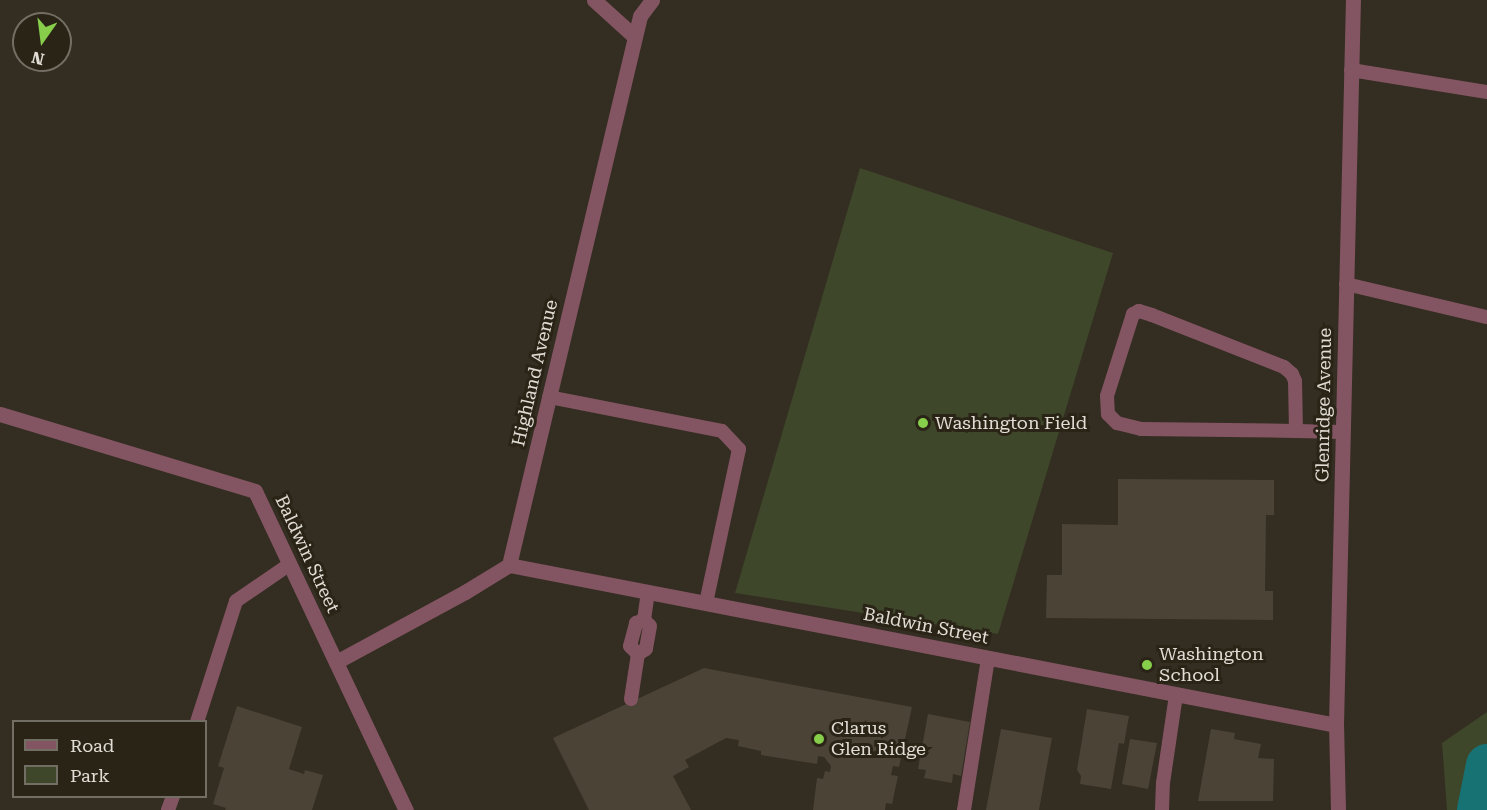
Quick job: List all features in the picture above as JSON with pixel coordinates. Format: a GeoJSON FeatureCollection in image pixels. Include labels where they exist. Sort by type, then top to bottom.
{"type":"FeatureCollection","features":[{"type":"Feature","properties":{"kind":"street"},"geometry":{"type":"LineString","coordinates":[[594,0],[635,38]]}},
{"type":"Feature","properties":{"kind":"street","name":"Highland Avenue"},"geometry":{"type":"LineString","coordinates":[[509,565],[640,16],[652,0]]}},
{"type":"Feature","properties":{"kind":"street","name":"Glenridge Avenue"},"geometry":{"type":"LineString","coordinates":[[1338,810],[1336,725],[1353,0]]}},
{"type":"Feature","properties":{"kind":"street","name":"Baldwin Street"},"geometry":{"type":"LineString","coordinates":[[0,414],[255,491],[406,810]]}},
{"type":"Feature","properties":{"kind":"street"},"geometry":{"type":"LineString","coordinates":[[336,662],[465,592],[509,565]]}},
{"type":"Feature","properties":{"kind":"street","name":"Baldwin Street"},"geometry":{"type":"LineString","coordinates":[[509,565],[1336,725]]}},
{"type":"Feature","properties":{"kind":"lane"},"geometry":{"type":"LineString","coordinates":[[1351,70],[1487,92]]}},
{"type":"Feature","properties":{"kind":"lane"},"geometry":{"type":"LineString","coordinates":[[1346,284],[1487,317]]}},
{"type":"Feature","properties":{"kind":"lane"},"geometry":{"type":"LineString","coordinates":[[1296,431],[1295,381],[1292,374],[1284,367],[1152,315],[1139,311],[1133,314],[1107,396],[1108,414],[1117,423],[1141,429],[1343,432]]}},
{"type":"Feature","properties":{"kind":"lane"},"geometry":{"type":"LineString","coordinates":[[549,397],[722,430],[739,449],[706,603]]}},
{"type":"Feature","properties":{"kind":"lane"},"geometry":{"type":"LineString","coordinates":[[198,720],[236,601],[290,564]]}},
{"type":"Feature","properties":{"kind":"lane"},"geometry":{"type":"LineString","coordinates":[[631,699],[638,654],[630,646],[636,623],[644,620],[648,592]]}},
{"type":"Feature","properties":{"kind":"lane"},"geometry":{"type":"LineString","coordinates":[[964,810],[988,658]]}},
{"type":"Feature","properties":{"kind":"lane"},"geometry":{"type":"LineString","coordinates":[[1162,810],[1163,783],[1176,695]]}},
{"type":"Feature","properties":{"kind":"green space","name":"Washington Field"},"geometry":{"type":"Polygon","coordinates":[[[860,168],[1113,253],[998,634],[735,593],[860,168]]]}},
{"type":"Feature","properties":{"kind":"green space"},"geometry":{"type":"Polygon","coordinates":[[[1487,712],[1487,810],[1447,810],[1442,743],[1487,712]]]}},
{"type":"Feature","properties":{"kind":"building"},"geometry":{"type":"Polygon","coordinates":[[[1118,479],[1274,480],[1274,515],[1266,515],[1265,591],[1273,591],[1273,620],[1046,618],[1047,575],[1062,575],[1062,524],[1118,525],[1118,479]]]}},
{"type":"Feature","properties":{"kind":"building","name":"Clarus Glen Ridge"},"geometry":{"type":"Polygon","coordinates":[[[704,668],[912,707],[899,767],[893,766],[891,775],[898,776],[892,804],[886,803],[885,810],[813,810],[817,778],[823,779],[825,771],[830,772],[831,766],[824,757],[818,756],[817,764],[761,755],[761,751],[738,746],[739,740],[726,738],[685,760],[689,767],[673,776],[691,810],[589,810],[553,738],[704,668]]]}},
{"type":"Feature","properties":{"kind":"building"},"geometry":{"type":"Polygon","coordinates":[[[237,706],[302,727],[289,769],[304,774],[305,770],[323,775],[312,810],[225,810],[226,808],[213,804],[224,768],[218,766],[237,706]]]}},
{"type":"Feature","properties":{"kind":"building"},"geometry":{"type":"Polygon","coordinates":[[[1087,709],[1129,716],[1124,744],[1119,743],[1111,789],[1080,784],[1081,776],[1077,770],[1087,709]]]}},
{"type":"Feature","properties":{"kind":"building"},"geometry":{"type":"Polygon","coordinates":[[[928,714],[970,722],[961,776],[953,774],[952,783],[924,778],[926,770],[918,769],[928,714]]]}},
{"type":"Feature","properties":{"kind":"building"},"geometry":{"type":"Polygon","coordinates":[[[1001,729],[1052,738],[1039,810],[986,810],[1001,729]]]}},
{"type":"Feature","properties":{"kind":"building"},"geometry":{"type":"Polygon","coordinates":[[[1211,729],[1235,733],[1234,739],[1261,744],[1258,758],[1274,759],[1273,801],[1198,801],[1211,729]]]}},
{"type":"Feature","properties":{"kind":"building"},"geometry":{"type":"Polygon","coordinates":[[[1130,739],[1157,743],[1148,789],[1122,784],[1130,739]]]}},
{"type":"Feature","properties":{"kind":"waterway"},"geometry":{"type":"LineString","coordinates":[[1478,810],[1487,765]]}},
{"type":"Feature","properties":{"kind":"place","name":"Washington Field"},"geometry":{"type":"Point","coordinates":[923,423]}},
{"type":"Feature","properties":{"kind":"place","name":"Washington School"},"geometry":{"type":"Point","coordinates":[1147,665]}},
{"type":"Feature","properties":{"kind":"place","name":"Clarus Glen Ridge"},"geometry":{"type":"Point","coordinates":[819,739]}}]}
